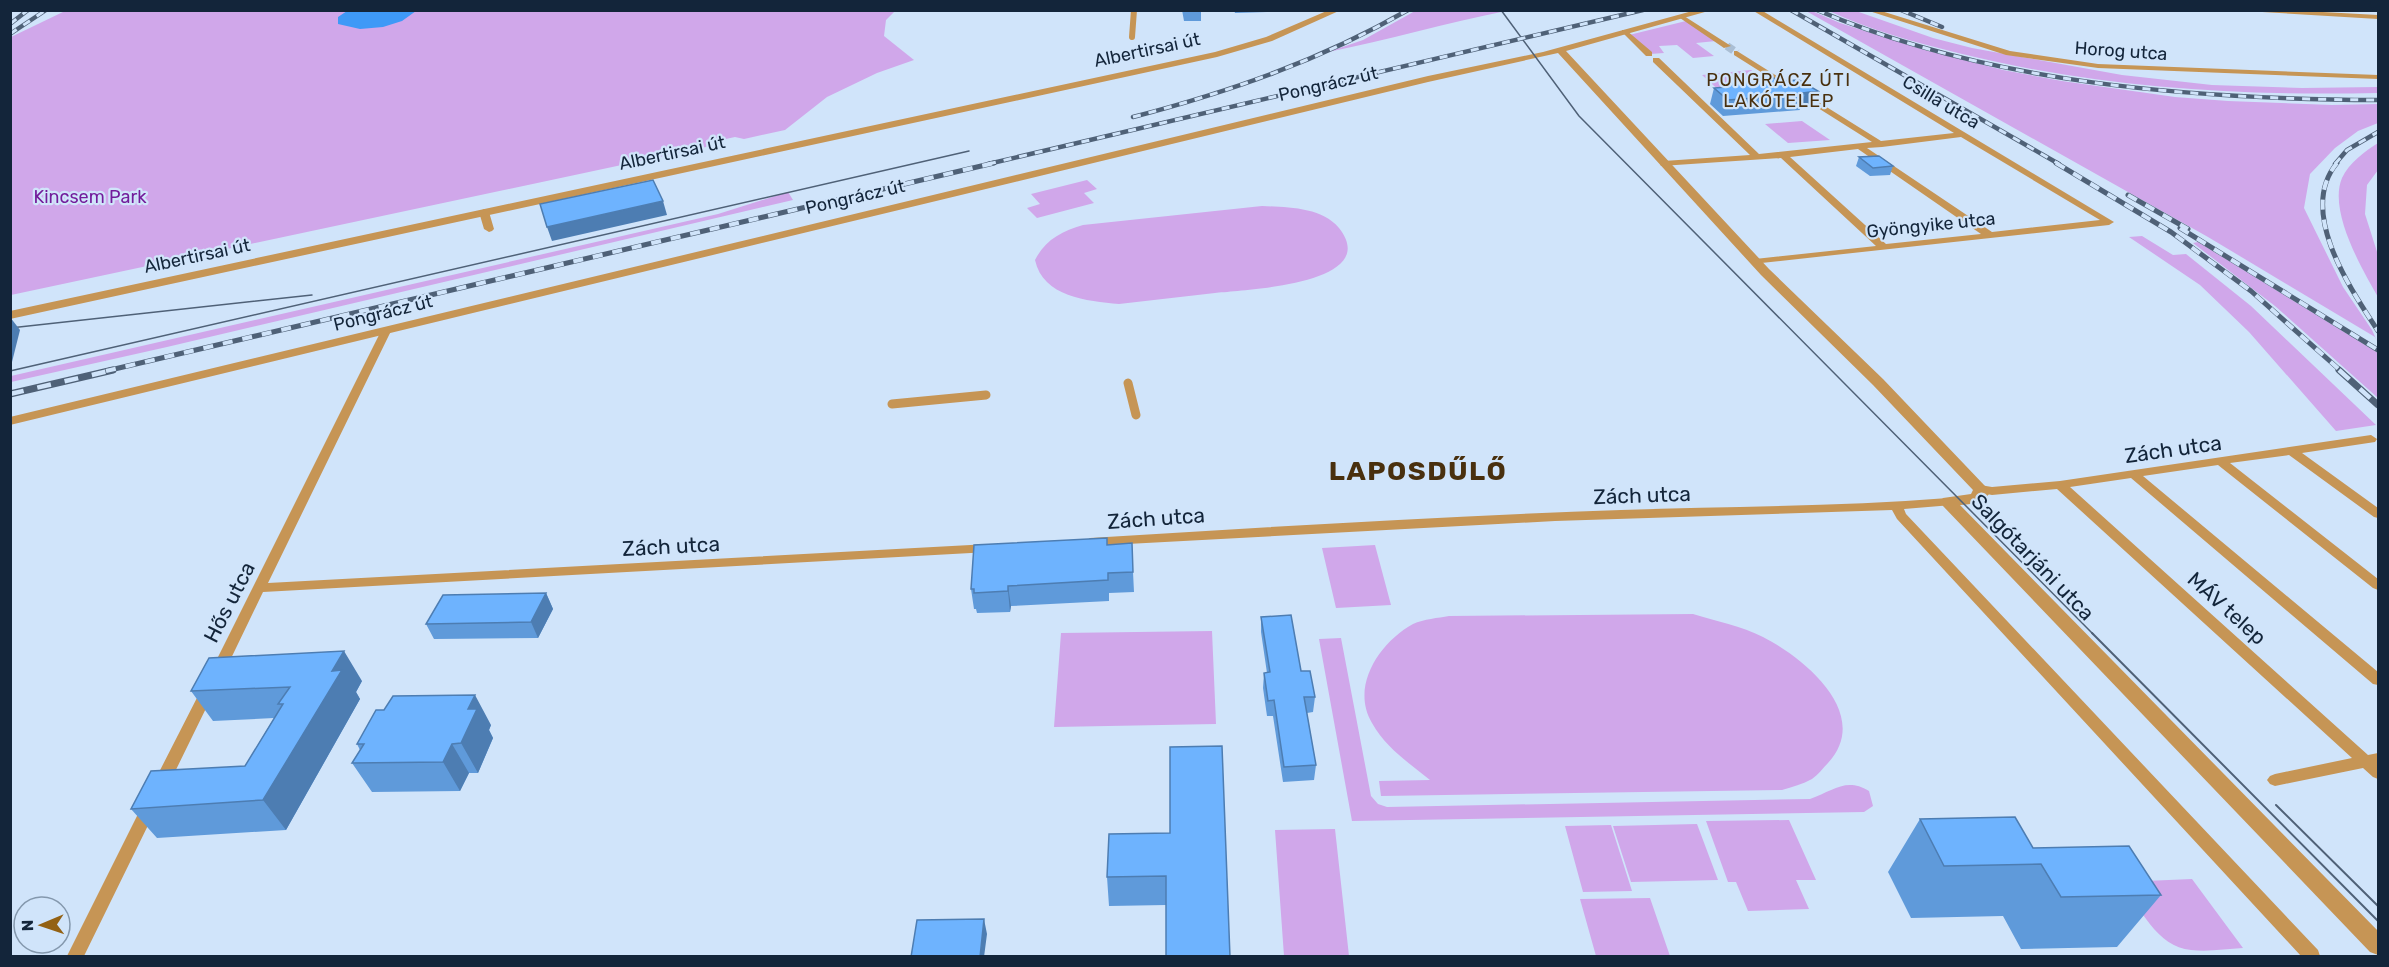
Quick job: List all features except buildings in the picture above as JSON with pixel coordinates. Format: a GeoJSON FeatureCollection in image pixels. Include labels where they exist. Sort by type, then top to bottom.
{"type":"FeatureCollection","features":[{"type":"Feature","properties":{"kind":"street"},"geometry":{"type":"LineString","coordinates":[[1132,37],[1134,10]]}},
{"type":"Feature","properties":{"kind":"street","name":"Albertirsai út"},"geometry":{"type":"LineString","coordinates":[[10,315],[1216,54],[1275,37],[1337,10]]}},
{"type":"Feature","properties":{"kind":"street","name":"Pongrácz út"},"geometry":{"type":"LineString","coordinates":[[10,421],[1428,79],[1560,50],[1708,10]]}},
{"type":"Feature","properties":{"kind":"street","name":"Csilla utca"},"geometry":{"type":"LineString","coordinates":[[1755,10],[2109,222]]}},
{"type":"Feature","properties":{"kind":"street","name":"Horog utca"},"geometry":{"type":"LineString","coordinates":[[1869,10],[2009,53],[2055,61],[2098,66],[2379,77]]}},
{"type":"Feature","properties":{"kind":"street"},"geometry":{"type":"LineString","coordinates":[[2232,10],[2376,17]]}},
{"type":"Feature","properties":{"kind":"street"},"geometry":{"type":"LineString","coordinates":[[2363,10],[2376,17]]}},
{"type":"Feature","properties":{"kind":"street"},"geometry":{"type":"LineString","coordinates":[[1683,17],[1727,46]]}},
{"type":"Feature","properties":{"kind":"street"},"geometry":{"type":"LineString","coordinates":[[1624,31],[1649,54]]}},
{"type":"Feature","properties":{"kind":"street","name":"Salgótarjáni utca"},"geometry":{"type":"LineString","coordinates":[[1560,50],[1755,262],[1878,382],[1980,489],[1981,494],[1975,498],[1948,502]]}},
{"type":"Feature","properties":{"kind":"street"},"geometry":{"type":"LineString","coordinates":[[1737,53],[1882,145]]}},
{"type":"Feature","properties":{"kind":"street"},"geometry":{"type":"LineString","coordinates":[[1656,61],[1758,157]]}},
{"type":"Feature","properties":{"kind":"street"},"geometry":{"type":"LineString","coordinates":[[1664,164],[1783,155],[1964,134]]}},
{"type":"Feature","properties":{"kind":"street"},"geometry":{"type":"LineString","coordinates":[[1861,147],[1991,236]]}},
{"type":"Feature","properties":{"kind":"street"},"geometry":{"type":"LineString","coordinates":[[1783,155],[1883,247]]}},
{"type":"Feature","properties":{"kind":"street"},"geometry":{"type":"LineString","coordinates":[[484,212],[489,229]]}},
{"type":"Feature","properties":{"kind":"street","name":"Gyöngyike utca"},"geometry":{"type":"LineString","coordinates":[[1755,262],[2109,222]]}},
{"type":"Feature","properties":{"kind":"street","name":"Hős utca"},"geometry":{"type":"LineString","coordinates":[[75,957],[386,331]]}},
{"type":"Feature","properties":{"kind":"street"},"geometry":{"type":"LineString","coordinates":[[1128,383],[1136,415]]}},
{"type":"Feature","properties":{"kind":"street"},"geometry":{"type":"LineString","coordinates":[[892,404],[986,395]]}},
{"type":"Feature","properties":{"kind":"street","name":"Zách utca"},"geometry":{"type":"LineString","coordinates":[[1980,489],[2060,485],[2371,439]]}},
{"type":"Feature","properties":{"kind":"street"},"geometry":{"type":"LineString","coordinates":[[2294,452],[2379,514]]}},
{"type":"Feature","properties":{"kind":"street"},"geometry":{"type":"LineString","coordinates":[[2221,462],[2379,585]]}},
{"type":"Feature","properties":{"kind":"street","name":"MÁV telep"},"geometry":{"type":"LineString","coordinates":[[2134,475],[2379,680]]}},
{"type":"Feature","properties":{"kind":"street","name":"MÁV telep"},"geometry":{"type":"LineString","coordinates":[[2060,485],[2372,760],[2379,773]]}},
{"type":"Feature","properties":{"kind":"street","name":"Salgótarjáni utca"},"geometry":{"type":"LineString","coordinates":[[1948,502],[2379,945]]}},
{"type":"Feature","properties":{"kind":"street","name":"Zách utca"},"geometry":{"type":"LineString","coordinates":[[1081,542],[1379,525],[1624,514],[1897,507],[1948,502]]}},
{"type":"Feature","properties":{"kind":"street"},"geometry":{"type":"LineString","coordinates":[[1897,507],[1901,516],[2313,957]]}},
{"type":"Feature","properties":{"kind":"street","name":"Zách utca"},"geometry":{"type":"LineString","coordinates":[[260,588],[999,547]]}},
{"type":"Feature","properties":{"kind":"street"},"geometry":{"type":"LineString","coordinates":[[2275,780],[2372,760]]}},
{"type":"Feature","properties":{"kind":"green space","name":"Kincsem Park"},"geometry":{"type":"Polygon","coordinates":[[[65,11],[895,11],[886,20],[884,36],[914,60],[877,73],[827,97],[785,130],[744,139],[735,137],[712,142],[706,147],[11,295],[11,37],[65,11]]]}},
{"type":"Feature","properties":{"kind":"green space"},"geometry":{"type":"Polygon","coordinates":[[[1415,11],[1506,11],[1328,52],[1363,40],[1415,11]]]}},
{"type":"Feature","properties":{"kind":"green space"},"geometry":{"type":"Polygon","coordinates":[[[1806,11],[1812,11],[1840,23],[1921,49],[2003,70],[2062,81],[2175,97],[2228,101],[2332,105],[2378,104],[2378,123],[2358,131],[2335,148],[2310,174],[2304,208],[2343,287],[2372,330],[2378,343],[2375,337],[2208,237],[1806,11]]]}},
{"type":"Feature","properties":{"kind":"green space"},"geometry":{"type":"Polygon","coordinates":[[[1829,11],[1856,11],[1933,38],[1972,48],[2122,75],[2212,85],[2302,88],[2378,87],[2378,93],[2219,91],[2115,82],[2011,65],[1958,53],[1876,30],[1829,11]]]}},
{"type":"Feature","properties":{"kind":"green space"},"geometry":{"type":"Polygon","coordinates":[[[1686,21],[1716,41],[1696,43],[1714,56],[1693,58],[1677,45],[1659,46],[1664,53],[1650,54],[1629,35],[1686,21]]]}},
{"type":"Feature","properties":{"kind":"green space"},"geometry":{"type":"Polygon","coordinates":[[[1751,70],[1766,81],[1723,94],[1702,75],[1751,70]]]}},
{"type":"Feature","properties":{"kind":"green space"},"geometry":{"type":"Polygon","coordinates":[[[1802,121],[1830,140],[1788,143],[1765,124],[1802,121]]]}},
{"type":"Feature","properties":{"kind":"green space"},"geometry":{"type":"Polygon","coordinates":[[[2378,143],[2378,170],[2367,185],[2365,214],[2378,255],[2378,297],[2356,256],[2343,223],[2339,207],[2339,191],[2342,178],[2353,162],[2378,143]]]}},
{"type":"Feature","properties":{"kind":"green space"},"geometry":{"type":"Polygon","coordinates":[[[1087,180],[1097,189],[1084,193],[1094,203],[1037,218],[1027,208],[1040,204],[1031,194],[1087,180]]]}},
{"type":"Feature","properties":{"kind":"green space"},"geometry":{"type":"Polygon","coordinates":[[[788,192],[793,200],[11,382],[11,376],[718,214],[788,192]]]}},
{"type":"Feature","properties":{"kind":"green space"},"geometry":{"type":"Polygon","coordinates":[[[1262,206],[1313,212],[1332,221],[1339,228],[1348,247],[1342,262],[1326,273],[1304,281],[1278,286],[1119,304],[1080,299],[1068,295],[1047,282],[1035,260],[1055,237],[1083,225],[1262,206]]]}},
{"type":"Feature","properties":{"kind":"green space"},"geometry":{"type":"Polygon","coordinates":[[[2142,236],[2173,255],[2186,254],[2251,306],[2376,425],[2336,431],[2249,332],[2200,285],[2129,237],[2142,236]]]}},
{"type":"Feature","properties":{"kind":"green space"},"geometry":{"type":"Polygon","coordinates":[[[2198,242],[2378,353],[2378,398],[2275,306],[2193,243],[2198,242]]]}},
{"type":"Feature","properties":{"kind":"green space"},"geometry":{"type":"Polygon","coordinates":[[[1375,545],[1391,605],[1336,608],[1322,548],[1375,545]]]}},
{"type":"Feature","properties":{"kind":"green space"},"geometry":{"type":"Polygon","coordinates":[[[1693,614],[1755,633],[1779,646],[1813,673],[1828,690],[1838,707],[1843,726],[1840,744],[1828,763],[1812,779],[1782,790],[1381,796],[1379,781],[1430,780],[1384,740],[1372,723],[1366,709],[1364,694],[1372,666],[1380,653],[1401,632],[1413,624],[1449,616],[1693,614]]]}},
{"type":"Feature","properties":{"kind":"green space"},"geometry":{"type":"Polygon","coordinates":[[[1212,631],[1216,724],[1054,727],[1061,633],[1212,631]]]}},
{"type":"Feature","properties":{"kind":"green space"},"geometry":{"type":"Polygon","coordinates":[[[1341,638],[1371,796],[1378,804],[1387,807],[1810,799],[1846,785],[1861,787],[1869,791],[1873,806],[1864,812],[1352,821],[1319,639],[1341,638]]]}},
{"type":"Feature","properties":{"kind":"green space"},"geometry":{"type":"Polygon","coordinates":[[[1789,820],[1816,880],[1796,880],[1809,909],[1748,911],[1736,882],[1728,882],[1706,821],[1789,820]]]}},
{"type":"Feature","properties":{"kind":"green space"},"geometry":{"type":"Polygon","coordinates":[[[1697,824],[1718,880],[1631,882],[1613,826],[1697,824]]]}},
{"type":"Feature","properties":{"kind":"green space"},"geometry":{"type":"Polygon","coordinates":[[[1611,825],[1632,891],[1583,892],[1565,826],[1611,825]]]}},
{"type":"Feature","properties":{"kind":"green space"},"geometry":{"type":"Polygon","coordinates":[[[1335,829],[1349,956],[1284,956],[1275,830],[1335,829]]]}},
{"type":"Feature","properties":{"kind":"green space"},"geometry":{"type":"Polygon","coordinates":[[[2192,879],[2243,948],[2191,950],[2168,942],[2142,914],[2122,882],[2192,879]]]}},
{"type":"Feature","properties":{"kind":"green space"},"geometry":{"type":"Polygon","coordinates":[[[1650,898],[1670,956],[1596,956],[1580,899],[1650,898]]]}},
{"type":"Feature","properties":{"kind":"water"},"geometry":{"type":"Polygon","coordinates":[[[347,11],[416,11],[402,21],[383,27],[360,29],[338,24],[338,17],[347,11]]]}},
{"type":"Feature","properties":{"kind":"tunnel"},"geometry":{"type":"LineString","coordinates":[[1727,46],[1737,53]]}},
{"type":"Feature","properties":{"kind":"tram line"},"geometry":{"type":"LineString","coordinates":[[1501,10],[1579,116],[2093,634]]}},
{"type":"Feature","properties":{"kind":"tram line"},"geometry":{"type":"LineString","coordinates":[[10,371],[969,151]]}},
{"type":"Feature","properties":{"kind":"tram line"},"geometry":{"type":"LineString","coordinates":[[10,328],[312,295]]}},
{"type":"Feature","properties":{"kind":"tram line"},"geometry":{"type":"LineString","coordinates":[[2092,633],[2378,921]]}},
{"type":"Feature","properties":{"kind":"tram line"},"geometry":{"type":"LineString","coordinates":[[2276,805],[2378,906]]}},
{"type":"Feature","properties":{"kind":"railway"},"geometry":{"type":"LineString","coordinates":[[10,24],[28,10]]}},
{"type":"Feature","properties":{"kind":"railway"},"geometry":{"type":"LineString","coordinates":[[10,34],[46,10]]}},
{"type":"Feature","properties":{"kind":"railway"},"geometry":{"type":"LineString","coordinates":[[1133,117],[1204,97],[1274,73],[1342,44],[1408,10]]}},
{"type":"Feature","properties":{"kind":"railway"},"geometry":{"type":"LineString","coordinates":[[988,164],[1643,10]]}},
{"type":"Feature","properties":{"kind":"railway"},"geometry":{"type":"LineString","coordinates":[[1791,10],[2059,164]]}},
{"type":"Feature","properties":{"kind":"railway"},"geometry":{"type":"LineString","coordinates":[[1817,10],[1883,35],[1951,55],[2021,71],[2164,91],[2236,96],[2378,100]]}},
{"type":"Feature","properties":{"kind":"railway"},"geometry":{"type":"LineString","coordinates":[[1901,10],[1942,27]]}},
{"type":"Feature","properties":{"kind":"railway"},"geometry":{"type":"LineString","coordinates":[[2335,164],[2347,150],[2378,132]]}},
{"type":"Feature","properties":{"kind":"railway"},"geometry":{"type":"LineString","coordinates":[[106,371],[994,163]]}},
{"type":"Feature","properties":{"kind":"railway"},"geometry":{"type":"LineString","coordinates":[[2056,163],[2171,232],[2251,291],[2341,371]]}},
{"type":"Feature","properties":{"kind":"railway"},"geometry":{"type":"LineString","coordinates":[[2337,163],[2326,182],[2323,203],[2325,226],[2342,272],[2378,331]]}},
{"type":"Feature","properties":{"kind":"railway"},"geometry":{"type":"LineString","coordinates":[[2128,195],[2188,229]]}},
{"type":"Feature","properties":{"kind":"railway"},"geometry":{"type":"LineString","coordinates":[[2180,228],[2378,350]]}},
{"type":"Feature","properties":{"kind":"railway"},"geometry":{"type":"LineString","coordinates":[[10,394],[113,370]]}},
{"type":"Feature","properties":{"kind":"railway"},"geometry":{"type":"LineString","coordinates":[[2339,370],[2378,405]]}},
{"type":"Feature","properties":{"kind":"district","name":"PONGRÁCZ ÚTI LAKÓTELEP"},"geometry":{"type":"Point","coordinates":[1779,90]}},
{"type":"Feature","properties":{"kind":"district","name":"LAPOSDŰLŐ"},"geometry":{"type":"Point","coordinates":[1418,471]}}]}
